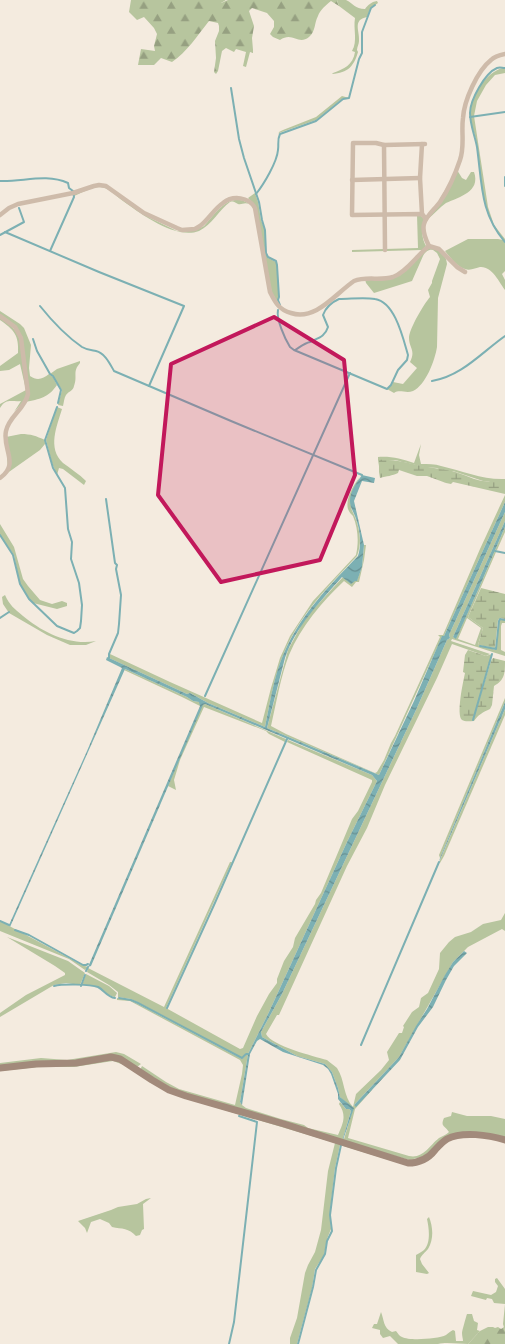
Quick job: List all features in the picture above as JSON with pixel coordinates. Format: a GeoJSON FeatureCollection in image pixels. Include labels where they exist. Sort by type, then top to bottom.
{"type":"FeatureCollection","features":[{"type":"Feature","properties":{"kind":"street"},"geometry":{"type":"LineString","coordinates":[[465,272],[457,267],[439,249],[429,246],[426,240],[424,225],[426,219],[441,201],[450,185],[462,157],[462,120],[473,87],[482,70],[490,61],[495,57],[505,54]]}},
{"type":"Feature","properties":{"kind":"street"},"geometry":{"type":"LineString","coordinates":[[422,214],[352,215],[353,143],[370,142],[384,145],[423,144],[420,178],[422,214],[426,219]]}},
{"type":"Feature","properties":{"kind":"street"},"geometry":{"type":"LineString","coordinates":[[384,145],[385,250]]}},
{"type":"Feature","properties":{"kind":"street"},"geometry":{"type":"LineString","coordinates":[[352,180],[420,178]]}},
{"type":"Feature","properties":{"kind":"street"},"geometry":{"type":"LineString","coordinates":[[0,215],[8,208],[18,204],[73,193],[94,186],[106,186],[133,206],[157,220],[187,230],[200,226],[223,202],[243,198],[249,200],[255,208],[270,292],[282,310],[298,315],[315,312],[359,278],[394,277],[429,246]]}},
{"type":"Feature","properties":{"kind":"street"},"geometry":{"type":"LineString","coordinates":[[0,316],[15,328],[21,338],[28,389],[27,399],[12,417],[6,428],[5,435],[10,466],[8,471],[0,478]]}},
{"type":"Feature","properties":{"kind":"street"},"geometry":{"type":"LineString","coordinates":[[0,1068],[36,1064],[76,1063],[111,1057],[120,1059],[168,1090],[408,1163],[424,1160],[440,1144],[448,1139],[460,1136],[491,1136],[505,1140]]}},
{"type":"Feature","properties":{"kind":"highlighted area"},"geometry":{"type":"Polygon","coordinates":[[[274,317],[344,360],[355,475],[320,560],[221,582],[158,495],[171,364],[274,317]]]}},
{"type":"Feature","properties":{"kind":"green space"},"geometry":{"type":"Polygon","coordinates":[[[131,0],[226,0],[221,3],[228,0],[337,0],[339,6],[331,1],[325,6],[319,14],[311,35],[302,40],[288,37],[280,40],[273,37],[270,34],[274,27],[274,21],[267,13],[252,8],[249,11],[254,26],[252,38],[253,53],[250,52],[246,67],[243,66],[246,52],[236,49],[234,52],[226,48],[222,51],[216,74],[214,72],[216,58],[215,41],[219,26],[218,23],[209,21],[187,49],[172,62],[161,58],[154,65],[138,65],[141,49],[155,51],[154,46],[157,34],[144,17],[137,20],[129,12],[131,0]]]}},
{"type":"Feature","properties":{"kind":"green space"},"geometry":{"type":"Polygon","coordinates":[[[337,0],[346,0],[362,9],[365,9],[373,2],[377,1],[378,3],[371,8],[367,17],[362,18],[358,23],[358,52],[352,65],[342,72],[332,74],[347,66],[355,52],[352,51],[355,43],[355,18],[339,6],[337,0]]]}},
{"type":"Feature","properties":{"kind":"green space"},"geometry":{"type":"Polygon","coordinates":[[[505,68],[505,73],[495,75],[486,85],[477,101],[474,116],[488,207],[494,225],[505,241],[493,225],[484,202],[470,112],[473,99],[481,85],[491,74],[505,68]]]}},
{"type":"Feature","properties":{"kind":"green space"},"geometry":{"type":"Polygon","coordinates":[[[342,96],[349,98],[343,98],[316,120],[279,133],[278,136],[279,132],[316,117],[342,96]]]}},
{"type":"Feature","properties":{"kind":"green space"},"geometry":{"type":"Polygon","coordinates":[[[457,170],[462,178],[466,180],[471,172],[474,172],[475,179],[472,189],[468,193],[446,203],[428,219],[457,170]]]}},
{"type":"Feature","properties":{"kind":"green space"},"geometry":{"type":"Polygon","coordinates":[[[95,187],[97,187],[74,196],[74,194],[95,187]]]}},
{"type":"Feature","properties":{"kind":"green space"},"geometry":{"type":"Polygon","coordinates":[[[103,187],[106,187],[150,218],[177,231],[198,229],[204,226],[218,210],[229,202],[242,200],[249,204],[230,202],[212,221],[199,231],[190,233],[180,232],[170,229],[149,219],[103,187]]]}},
{"type":"Feature","properties":{"kind":"green space"},"geometry":{"type":"Polygon","coordinates":[[[255,193],[265,230],[266,254],[277,265],[278,300],[280,306],[272,293],[253,203],[248,198],[255,193]]]}},
{"type":"Feature","properties":{"kind":"green space"},"geometry":{"type":"Polygon","coordinates":[[[417,215],[424,219],[422,233],[426,246],[422,250],[352,252],[352,250],[418,248],[417,215]]]}},
{"type":"Feature","properties":{"kind":"green space"},"geometry":{"type":"Polygon","coordinates":[[[468,239],[503,240],[505,243],[505,271],[502,274],[505,280],[505,290],[495,275],[488,269],[484,267],[469,270],[462,268],[445,251],[468,239]]]}},
{"type":"Feature","properties":{"kind":"green space"},"geometry":{"type":"Polygon","coordinates":[[[429,248],[441,252],[447,264],[438,298],[436,352],[426,378],[418,388],[410,392],[399,391],[394,393],[387,389],[393,382],[403,384],[417,368],[410,362],[412,349],[409,338],[417,317],[430,297],[428,290],[440,259],[437,253],[429,250],[423,256],[412,281],[374,293],[365,279],[393,278],[429,248]]]}},
{"type":"Feature","properties":{"kind":"green space"},"geometry":{"type":"Polygon","coordinates":[[[0,311],[24,328],[31,345],[30,376],[40,379],[49,374],[57,385],[50,393],[43,397],[25,402],[28,399],[22,336],[0,314],[0,311]]]}},
{"type":"Feature","properties":{"kind":"green space"},"geometry":{"type":"Polygon","coordinates":[[[0,317],[18,334],[21,346],[27,394],[25,400],[14,412],[21,401],[9,401],[0,408],[0,404],[26,390],[20,364],[9,370],[0,371],[0,366],[18,353],[18,342],[15,334],[0,320],[0,317]]]}},
{"type":"Feature","properties":{"kind":"green space"},"geometry":{"type":"Polygon","coordinates":[[[80,361],[76,369],[75,383],[72,390],[66,395],[63,406],[58,405],[62,390],[50,374],[57,369],[80,361]]]}},
{"type":"Feature","properties":{"kind":"green space"},"geometry":{"type":"Polygon","coordinates":[[[57,407],[62,409],[56,430],[55,451],[63,463],[86,481],[84,485],[63,469],[59,468],[57,475],[52,463],[46,440],[57,407]]]}},
{"type":"Feature","properties":{"kind":"green space"},"geometry":{"type":"Polygon","coordinates":[[[21,434],[45,440],[45,444],[40,450],[6,474],[8,472],[6,437],[21,434]]]}},
{"type":"Feature","properties":{"kind":"green space"},"geometry":{"type":"Polygon","coordinates":[[[421,444],[419,455],[421,464],[436,465],[481,477],[505,479],[505,481],[483,481],[453,471],[443,471],[437,468],[395,460],[379,460],[378,466],[378,457],[396,458],[414,463],[421,444]]]}},
{"type":"Feature","properties":{"kind":"green space"},"geometry":{"type":"Polygon","coordinates":[[[379,460],[452,471],[484,481],[505,481],[505,494],[453,482],[451,484],[446,483],[427,476],[417,476],[399,470],[396,474],[380,478],[379,460]]]}},
{"type":"Feature","properties":{"kind":"green space"},"geometry":{"type":"Polygon","coordinates":[[[360,477],[351,498],[351,509],[357,522],[360,536],[357,556],[316,601],[291,639],[278,671],[265,727],[109,658],[110,654],[262,723],[280,658],[290,636],[313,601],[356,555],[358,535],[355,521],[347,505],[351,492],[360,477]]]}},
{"type":"Feature","properties":{"kind":"green space"},"geometry":{"type":"Polygon","coordinates":[[[505,495],[505,502],[379,775],[267,728],[288,650],[302,624],[343,577],[357,580],[362,567],[364,545],[366,545],[364,560],[359,582],[356,582],[352,587],[344,581],[313,615],[294,644],[284,671],[271,726],[375,773],[377,772],[440,637],[438,635],[443,635],[505,495]]]}},
{"type":"Feature","properties":{"kind":"green space"},"geometry":{"type":"Polygon","coordinates":[[[505,512],[505,521],[453,637],[456,638],[505,527],[505,532],[495,551],[468,617],[483,628],[478,645],[496,650],[499,622],[500,619],[505,620],[505,623],[502,623],[501,626],[501,650],[505,652],[505,656],[452,639],[451,641],[490,654],[486,656],[452,644],[279,1015],[277,1015],[266,1034],[276,1043],[327,1060],[336,1067],[340,1073],[347,1098],[353,1107],[356,1094],[389,1060],[387,1052],[399,1033],[402,1033],[403,1026],[412,1012],[419,1007],[421,998],[428,993],[439,969],[440,953],[455,937],[471,932],[483,924],[501,920],[505,913],[505,931],[502,929],[468,947],[453,962],[399,1057],[354,1105],[356,1106],[373,1087],[355,1109],[348,1138],[409,1156],[418,1156],[449,1132],[443,1126],[443,1123],[444,1118],[451,1116],[452,1112],[467,1116],[491,1116],[505,1119],[505,1137],[457,1135],[422,1157],[409,1160],[177,1091],[140,1070],[142,1066],[179,1089],[235,1105],[243,1065],[240,1060],[130,1001],[117,1000],[117,998],[130,1000],[242,1059],[246,1053],[242,1058],[131,999],[118,997],[118,992],[87,972],[88,968],[164,1007],[230,862],[232,862],[166,1008],[240,1049],[243,1048],[257,1016],[277,983],[284,961],[293,947],[295,938],[321,893],[352,819],[372,782],[372,780],[287,742],[288,740],[372,775],[377,781],[248,1054],[240,1102],[246,1108],[304,1125],[308,1128],[338,1135],[343,1120],[340,1102],[346,1109],[351,1111],[344,1139],[353,1109],[340,1097],[332,1072],[325,1064],[297,1056],[262,1037],[261,1032],[282,994],[447,640],[450,638],[449,635],[505,512]],[[467,618],[458,639],[475,645],[481,628],[467,618]]]}},
{"type":"Feature","properties":{"kind":"green space"},"geometry":{"type":"Polygon","coordinates":[[[0,524],[14,547],[23,579],[28,586],[40,600],[52,604],[62,601],[67,603],[67,606],[57,609],[33,603],[29,599],[20,584],[14,555],[0,535],[0,524]]]}},
{"type":"Feature","properties":{"kind":"green space"},"geometry":{"type":"Polygon","coordinates":[[[481,588],[505,594],[505,619],[500,618],[498,620],[495,648],[478,645],[483,628],[468,617],[481,588]]]}},
{"type":"Feature","properties":{"kind":"green space"},"geometry":{"type":"Polygon","coordinates":[[[5,595],[17,611],[48,632],[66,640],[96,641],[86,645],[70,645],[47,635],[9,613],[3,604],[2,597],[5,595]]]}},
{"type":"Feature","properties":{"kind":"green space"},"geometry":{"type":"Polygon","coordinates":[[[468,650],[486,656],[492,654],[473,720],[491,661],[493,658],[505,661],[504,676],[494,686],[490,709],[474,721],[462,720],[460,717],[460,698],[465,673],[463,672],[465,655],[468,650]]]}},
{"type":"Feature","properties":{"kind":"green space"},"geometry":{"type":"Polygon","coordinates":[[[124,670],[193,701],[200,702],[200,706],[124,670]]]}},
{"type":"Feature","properties":{"kind":"green space"},"geometry":{"type":"Polygon","coordinates":[[[505,698],[505,702],[440,858],[439,855],[505,698]]]}},
{"type":"Feature","properties":{"kind":"green space"},"geometry":{"type":"Polygon","coordinates":[[[205,704],[286,739],[285,742],[266,731],[204,707],[180,760],[174,780],[176,790],[168,786],[202,705],[205,704]]]}},
{"type":"Feature","properties":{"kind":"green space"},"geometry":{"type":"Polygon","coordinates":[[[505,709],[505,715],[440,863],[440,860],[505,709]]]}},
{"type":"Feature","properties":{"kind":"green space"},"geometry":{"type":"Polygon","coordinates":[[[0,921],[88,967],[85,970],[69,959],[0,931],[0,921]]]}},
{"type":"Feature","properties":{"kind":"green space"},"geometry":{"type":"Polygon","coordinates":[[[7,937],[68,961],[85,973],[80,985],[66,983],[54,985],[0,1017],[0,1013],[26,995],[65,975],[55,966],[7,937]]]}},
{"type":"Feature","properties":{"kind":"green space"},"geometry":{"type":"Polygon","coordinates":[[[86,974],[109,986],[117,993],[115,997],[98,987],[82,985],[86,974]]]}},
{"type":"Feature","properties":{"kind":"green space"},"geometry":{"type":"Polygon","coordinates":[[[116,1052],[124,1054],[141,1064],[137,1067],[126,1060],[72,1061],[0,1066],[0,1063],[41,1058],[67,1060],[116,1052]]]}},
{"type":"Feature","properties":{"kind":"green space"},"geometry":{"type":"Polygon","coordinates":[[[109,1059],[124,1063],[162,1086],[190,1099],[404,1163],[402,1164],[340,1145],[332,1193],[331,1229],[324,1255],[315,1269],[312,1288],[297,1344],[290,1344],[290,1338],[297,1318],[305,1273],[315,1252],[321,1230],[328,1171],[335,1143],[194,1101],[161,1088],[124,1065],[113,1061],[74,1067],[38,1067],[0,1071],[38,1065],[78,1064],[109,1059]]]}},
{"type":"Feature","properties":{"kind":"green space"},"geometry":{"type":"Polygon","coordinates":[[[151,1198],[143,1204],[144,1229],[140,1235],[136,1236],[128,1230],[112,1227],[109,1223],[100,1219],[91,1222],[87,1233],[78,1221],[118,1207],[137,1204],[151,1198]]]}},
{"type":"Feature","properties":{"kind":"green space"},"geometry":{"type":"Polygon","coordinates":[[[429,1217],[432,1237],[428,1249],[420,1259],[429,1273],[427,1274],[416,1272],[416,1255],[424,1250],[428,1243],[427,1219],[429,1217]]]}},
{"type":"Feature","properties":{"kind":"green space"},"geometry":{"type":"Polygon","coordinates":[[[497,1278],[505,1289],[505,1304],[494,1303],[492,1299],[487,1298],[486,1300],[471,1296],[473,1291],[491,1295],[496,1292],[498,1286],[495,1279],[497,1278]]]}},
{"type":"Feature","properties":{"kind":"green space"},"geometry":{"type":"Polygon","coordinates":[[[505,1304],[505,1331],[503,1324],[505,1304]]]}},
{"type":"Feature","properties":{"kind":"green space"},"geometry":{"type":"Polygon","coordinates":[[[381,1312],[387,1328],[392,1332],[396,1331],[400,1336],[406,1338],[437,1338],[453,1330],[455,1331],[456,1341],[463,1341],[462,1332],[467,1314],[472,1314],[474,1321],[478,1323],[477,1330],[480,1331],[468,1344],[398,1344],[390,1336],[383,1338],[380,1330],[372,1328],[374,1324],[377,1324],[381,1312]]]}},
{"type":"Feature","properties":{"kind":"green space"},"geometry":{"type":"Polygon","coordinates":[[[488,1327],[498,1327],[501,1329],[504,1327],[505,1344],[468,1344],[480,1331],[488,1327]]]}},
{"type":"Feature","properties":{"kind":"water"},"geometry":{"type":"Polygon","coordinates":[[[362,475],[375,478],[374,483],[362,481],[354,501],[364,545],[362,567],[357,581],[351,584],[342,577],[317,605],[295,635],[285,658],[267,728],[379,775],[505,502],[505,512],[449,635],[450,638],[447,640],[282,994],[261,1032],[262,1037],[297,1056],[325,1064],[332,1072],[340,1097],[354,1108],[343,1140],[351,1111],[346,1109],[338,1099],[338,1094],[328,1069],[323,1065],[283,1052],[260,1039],[250,1054],[242,1105],[240,1102],[248,1054],[377,781],[372,775],[205,704],[203,705],[91,966],[88,967],[200,706],[199,702],[193,701],[125,669],[10,927],[9,925],[122,668],[106,660],[107,657],[265,727],[278,670],[291,639],[316,601],[358,556],[360,546],[359,531],[351,507],[350,497],[352,490],[362,475]]]}},
{"type":"Feature","properties":{"kind":"water"},"geometry":{"type":"Polygon","coordinates":[[[505,521],[505,527],[456,639],[453,637],[505,521]]]}},
{"type":"Feature","properties":{"kind":"water"},"geometry":{"type":"Polygon","coordinates":[[[505,702],[505,709],[439,862],[440,858],[505,702]]]}},
{"type":"Feature","properties":{"kind":"water"},"geometry":{"type":"Polygon","coordinates":[[[464,951],[467,953],[454,966],[433,1007],[418,1027],[400,1060],[356,1107],[354,1105],[399,1057],[445,975],[453,962],[464,951]]]}},
{"type":"Feature","properties":{"kind":"waterway"},"geometry":{"type":"LineString","coordinates":[[256,194],[273,167],[280,134],[316,121],[343,99],[349,98],[362,53],[362,32],[371,8],[375,5]]}},
{"type":"Feature","properties":{"kind":"waterway"},"geometry":{"type":"LineString","coordinates":[[505,68],[497,68],[483,81],[473,101],[470,113],[486,209],[505,242]]}},
{"type":"Feature","properties":{"kind":"waterway"},"geometry":{"type":"LineString","coordinates":[[231,88],[239,139],[259,202],[265,230],[266,253],[268,257],[276,261],[277,265],[278,300],[280,305]]}},
{"type":"Feature","properties":{"kind":"waterway"},"geometry":{"type":"LineString","coordinates":[[470,117],[505,112]]}},
{"type":"Feature","properties":{"kind":"waterway"},"geometry":{"type":"LineString","coordinates":[[505,177],[505,186]]}},
{"type":"Feature","properties":{"kind":"waterway"},"geometry":{"type":"LineString","coordinates":[[0,181],[43,178],[68,183],[74,197],[50,251]]}},
{"type":"Feature","properties":{"kind":"waterway"},"geometry":{"type":"LineString","coordinates":[[0,235],[24,222],[19,208]]}},
{"type":"Feature","properties":{"kind":"waterway"},"geometry":{"type":"LineString","coordinates":[[5,232],[184,306],[149,386]]}},
{"type":"Feature","properties":{"kind":"waterway"},"geometry":{"type":"LineString","coordinates":[[278,310],[278,318],[283,334],[290,347],[294,350],[387,389],[398,370],[407,360],[408,355],[397,322],[388,307],[375,299],[366,298],[339,299],[332,303],[323,315],[328,327],[325,333],[321,337],[295,350]]}},
{"type":"Feature","properties":{"kind":"waterway"},"geometry":{"type":"LineString","coordinates":[[40,306],[59,328],[76,343],[85,349],[102,354],[114,371],[362,475]]}},
{"type":"Feature","properties":{"kind":"waterway"},"geometry":{"type":"LineString","coordinates":[[432,381],[462,369],[505,336]]}},
{"type":"Feature","properties":{"kind":"waterway"},"geometry":{"type":"LineString","coordinates":[[33,339],[37,351],[61,390],[58,403]]}},
{"type":"Feature","properties":{"kind":"waterway"},"geometry":{"type":"LineString","coordinates":[[205,696],[350,373]]}},
{"type":"Feature","properties":{"kind":"waterway"},"geometry":{"type":"LineString","coordinates":[[0,535],[13,555],[20,584],[29,599],[57,626],[74,633],[77,631],[80,628],[82,605],[79,583],[71,559],[72,542],[68,529],[65,488],[53,468],[45,440],[57,407]]}},
{"type":"Feature","properties":{"kind":"waterway"},"geometry":{"type":"LineString","coordinates":[[106,499],[121,595],[118,633],[109,658]]}},
{"type":"Feature","properties":{"kind":"waterway"},"geometry":{"type":"LineString","coordinates":[[495,551],[505,553]]}},
{"type":"Feature","properties":{"kind":"waterway"},"geometry":{"type":"LineString","coordinates":[[0,618],[9,612]]}},
{"type":"Feature","properties":{"kind":"waterway"},"geometry":{"type":"LineString","coordinates":[[480,646],[496,649],[499,621],[500,619],[505,620]]}},
{"type":"Feature","properties":{"kind":"waterway"},"geometry":{"type":"LineString","coordinates":[[473,720],[492,654]]}},
{"type":"Feature","properties":{"kind":"waterway"},"geometry":{"type":"LineString","coordinates":[[167,1008],[287,739]]}},
{"type":"Feature","properties":{"kind":"waterway"},"geometry":{"type":"LineString","coordinates":[[361,1045],[439,862]]}},
{"type":"Feature","properties":{"kind":"waterway"},"geometry":{"type":"LineString","coordinates":[[0,921],[9,925]]}},
{"type":"Feature","properties":{"kind":"waterway"},"geometry":{"type":"LineString","coordinates":[[15,930],[29,935],[83,965],[88,964]]}},
{"type":"Feature","properties":{"kind":"waterway"},"geometry":{"type":"LineString","coordinates":[[86,971],[88,967]]}},
{"type":"Feature","properties":{"kind":"waterway"},"geometry":{"type":"LineString","coordinates":[[81,986],[85,975]]}},
{"type":"Feature","properties":{"kind":"waterway"},"geometry":{"type":"LineString","coordinates":[[54,986],[94,986],[115,998]]}},
{"type":"Feature","properties":{"kind":"waterway"},"geometry":{"type":"LineString","coordinates":[[119,998],[138,1003],[242,1058],[248,1054]]}},
{"type":"Feature","properties":{"kind":"waterway"},"geometry":{"type":"LineString","coordinates":[[229,1344],[234,1322],[257,1122],[239,1116]]}},
{"type":"Feature","properties":{"kind":"waterway"},"geometry":{"type":"LineString","coordinates":[[298,1344],[316,1270],[325,1254],[327,1241],[332,1231],[330,1215],[341,1145]]}}]}
